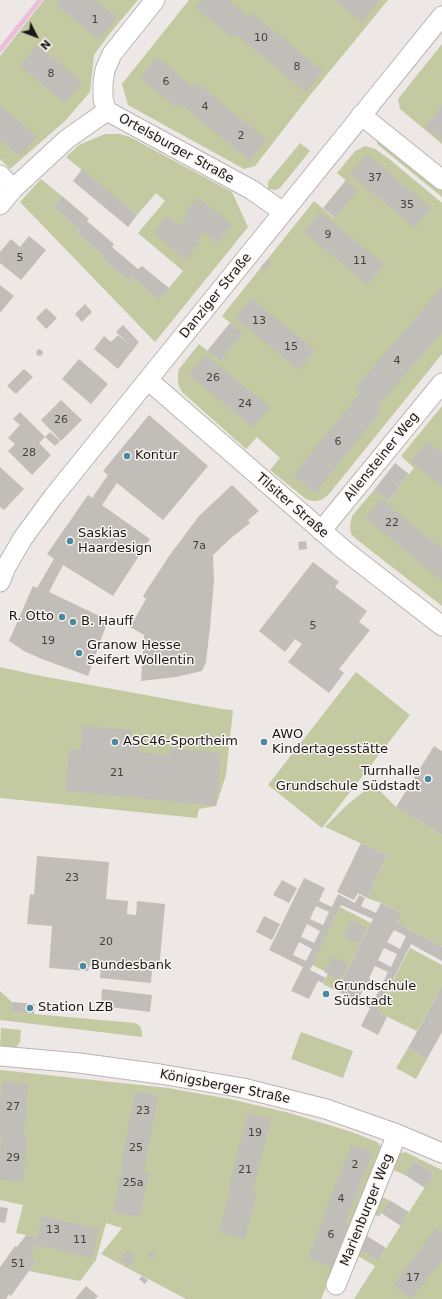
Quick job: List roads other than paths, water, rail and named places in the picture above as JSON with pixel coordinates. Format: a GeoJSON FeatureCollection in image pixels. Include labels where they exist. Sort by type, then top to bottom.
{"type":"FeatureCollection","features":[{"type":"Feature","properties":{"kind":"street"},"geometry":{"type":"LineString","coordinates":[[107,111],[103,99],[105,70],[112,54],[155,0]]}},
{"type":"Feature","properties":{"kind":"street","name":"Danziger Straße"},"geometry":{"type":"LineString","coordinates":[[0,582],[6,567],[25,535],[53,497],[442,16]]}},
{"type":"Feature","properties":{"kind":"street","name":"Ortelsburger Straße"},"geometry":{"type":"LineString","coordinates":[[0,205],[13,189],[67,139],[107,111],[252,190],[283,212]]}},
{"type":"Feature","properties":{"kind":"street"},"geometry":{"type":"LineString","coordinates":[[361,115],[442,180]]}},
{"type":"Feature","properties":{"kind":"street"},"geometry":{"type":"LineString","coordinates":[[0,175],[13,189]]}},
{"type":"Feature","properties":{"kind":"street","name":"Tilsiter Straße"},"geometry":{"type":"LineString","coordinates":[[148,380],[321,531],[442,626]]}},
{"type":"Feature","properties":{"kind":"street","name":"Allensteiner Weg"},"geometry":{"type":"LineString","coordinates":[[321,531],[442,383]]}},
{"type":"Feature","properties":{"kind":"street","name":"Königsberger Straße"},"geometry":{"type":"LineString","coordinates":[[0,1056],[79,1063],[160,1074],[242,1088],[326,1109],[397,1134],[442,1153]]}},
{"type":"Feature","properties":{"kind":"street","name":"Marienburger Weg"},"geometry":{"type":"LineString","coordinates":[[336,1285],[397,1134]]}},
{"type":"Feature","properties":{"kind":"waterway"},"geometry":{"type":"LineString","coordinates":[[0,50],[40,0]]}},
{"type":"Feature","properties":{"kind":"place","name":"Kontur"},"geometry":{"type":"Point","coordinates":[127,456]}},
{"type":"Feature","properties":{"kind":"place","name":"Saskias Haardesign"},"geometry":{"type":"Point","coordinates":[70,541]}},
{"type":"Feature","properties":{"kind":"place","name":"R. Otto"},"geometry":{"type":"Point","coordinates":[62,617]}},
{"type":"Feature","properties":{"kind":"place","name":"B. Hauff"},"geometry":{"type":"Point","coordinates":[73,622]}},
{"type":"Feature","properties":{"kind":"place","name":"Granow Hesse Seifert Wollentin"},"geometry":{"type":"Point","coordinates":[79,653]}},
{"type":"Feature","properties":{"kind":"place","name":"ASC46-Sportheim"},"geometry":{"type":"Point","coordinates":[115,742]}},
{"type":"Feature","properties":{"kind":"place","name":"AWO Kindertagesstätte"},"geometry":{"type":"Point","coordinates":[264,742]}},
{"type":"Feature","properties":{"kind":"place","name":"Turnhalle Grundschule Südstadt"},"geometry":{"type":"Point","coordinates":[428,779]}},
{"type":"Feature","properties":{"kind":"place","name":"Bundesbank"},"geometry":{"type":"Point","coordinates":[83,966]}},
{"type":"Feature","properties":{"kind":"place","name":"Grundschule Südstadt"},"geometry":{"type":"Point","coordinates":[326,994]}},
{"type":"Feature","properties":{"kind":"place","name":"Station LZB"},"geometry":{"type":"Point","coordinates":[30,1008]}}]}
